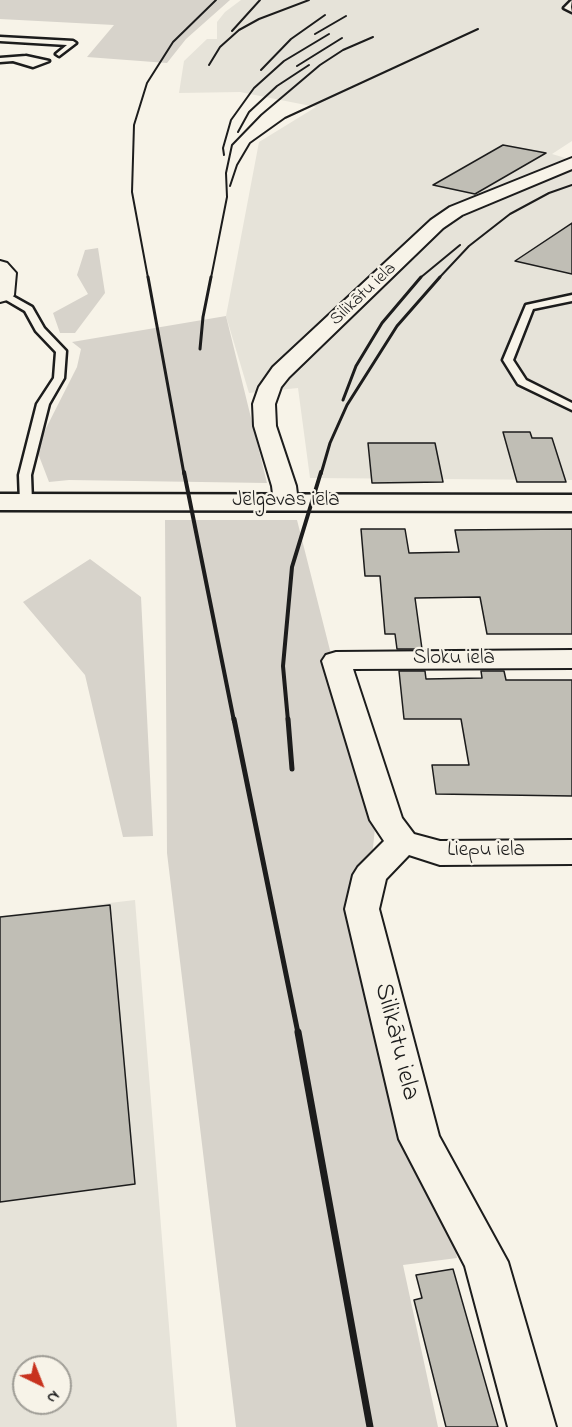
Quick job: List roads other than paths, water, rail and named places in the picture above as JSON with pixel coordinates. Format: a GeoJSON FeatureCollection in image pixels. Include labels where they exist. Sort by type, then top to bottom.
{"type":"FeatureCollection","features":[{"type":"Feature","properties":{"kind":"street","name":"Silikātu iela"},"geometry":{"type":"LineString","coordinates":[[286,502],[284,486],[265,426],[264,404],[270,387],[281,372],[386,275],[437,224],[456,211],[572,163]]}},
{"type":"Feature","properties":{"kind":"street"},"geometry":{"type":"LineString","coordinates":[[0,267],[7,273],[2,296]]}},
{"type":"Feature","properties":{"kind":"street","name":"Jelgavas iela"},"geometry":{"type":"LineString","coordinates":[[13,502],[572,503]]}},
{"type":"Feature","properties":{"kind":"street","name":"Sloku iela"},"geometry":{"type":"LineString","coordinates":[[402,842],[386,820],[336,660],[572,659]]}},
{"type":"Feature","properties":{"kind":"street","name":"Silikātu iela"},"geometry":{"type":"LineString","coordinates":[[402,842],[370,876],[362,909],[419,1139],[486,1263],[532,1427]]}},
{"type":"Feature","properties":{"kind":"street","name":"Liepu iela"},"geometry":{"type":"LineString","coordinates":[[402,842],[440,853],[572,852]]}},
{"type":"Feature","properties":{"kind":"lane"},"geometry":{"type":"LineString","coordinates":[[572,2],[567,8],[572,10]]}},
{"type":"Feature","properties":{"kind":"lane"},"geometry":{"type":"LineString","coordinates":[[0,39],[73,43],[59,54]]}},
{"type":"Feature","properties":{"kind":"lane"},"geometry":{"type":"LineString","coordinates":[[0,60],[14,59]]}},
{"type":"Feature","properties":{"kind":"lane"},"geometry":{"type":"LineString","coordinates":[[2,296],[29,309],[40,329],[62,351],[59,378],[43,404],[25,475],[13,502]]}},
{"type":"Feature","properties":{"kind":"lane"},"geometry":{"type":"LineString","coordinates":[[572,298],[529,307],[508,360],[522,382],[572,407]]}},
{"type":"Feature","properties":{"kind":"railway"},"geometry":{"type":"LineString","coordinates":[[148,278],[132,192],[134,125],[147,83],[173,42],[216,0]]}},
{"type":"Feature","properties":{"kind":"railway"},"geometry":{"type":"LineString","coordinates":[[232,31],[260,0]]}},
{"type":"Feature","properties":{"kind":"railway"},"geometry":{"type":"LineString","coordinates":[[209,65],[220,47],[239,30],[259,19],[309,0]]}},
{"type":"Feature","properties":{"kind":"railway"},"geometry":{"type":"LineString","coordinates":[[261,70],[291,39],[325,15]]}},
{"type":"Feature","properties":{"kind":"railway"},"geometry":{"type":"LineString","coordinates":[[315,34],[346,16]]}},
{"type":"Feature","properties":{"kind":"railway"},"geometry":{"type":"LineString","coordinates":[[230,186],[237,165],[250,143],[285,118],[478,29]]}},
{"type":"Feature","properties":{"kind":"railway"},"geometry":{"type":"LineString","coordinates":[[224,155],[223,148],[231,120],[254,88],[284,61],[329,34]]}},
{"type":"Feature","properties":{"kind":"railway"},"geometry":{"type":"LineString","coordinates":[[211,278],[227,197],[226,173],[232,145],[261,115],[320,65],[343,50],[373,37]]}},
{"type":"Feature","properties":{"kind":"railway"},"geometry":{"type":"LineString","coordinates":[[297,66],[342,38]]}},
{"type":"Feature","properties":{"kind":"railway"},"geometry":{"type":"LineString","coordinates":[[238,132],[249,112],[277,86],[309,65]]}},
{"type":"Feature","properties":{"kind":"railway"},"geometry":{"type":"LineString","coordinates":[[439,278],[469,246],[510,214],[549,193],[572,185]]}},
{"type":"Feature","properties":{"kind":"railway"},"geometry":{"type":"LineString","coordinates":[[421,278],[460,245]]}},
{"type":"Feature","properties":{"kind":"railway"},"geometry":{"type":"LineString","coordinates":[[148,277],[184,474]]}},
{"type":"Feature","properties":{"kind":"railway"},"geometry":{"type":"LineString","coordinates":[[200,349],[203,317],[211,277]]}},
{"type":"Feature","properties":{"kind":"railway"},"geometry":{"type":"LineString","coordinates":[[321,474],[330,443],[347,405],[397,326],[440,277]]}},
{"type":"Feature","properties":{"kind":"railway"},"geometry":{"type":"LineString","coordinates":[[343,400],[356,366],[382,323],[421,278]]}},
{"type":"Feature","properties":{"kind":"railway"},"geometry":{"type":"LineString","coordinates":[[184,472],[234,721]]}},
{"type":"Feature","properties":{"kind":"railway"},"geometry":{"type":"LineString","coordinates":[[288,721],[283,666],[292,567],[321,472]]}},
{"type":"Feature","properties":{"kind":"railway"},"geometry":{"type":"LineString","coordinates":[[234,719],[298,1033]]}},
{"type":"Feature","properties":{"kind":"railway"},"geometry":{"type":"LineString","coordinates":[[288,719],[292,769]]}},
{"type":"Feature","properties":{"kind":"railway"},"geometry":{"type":"LineString","coordinates":[[298,1032],[370,1427]]}}]}
